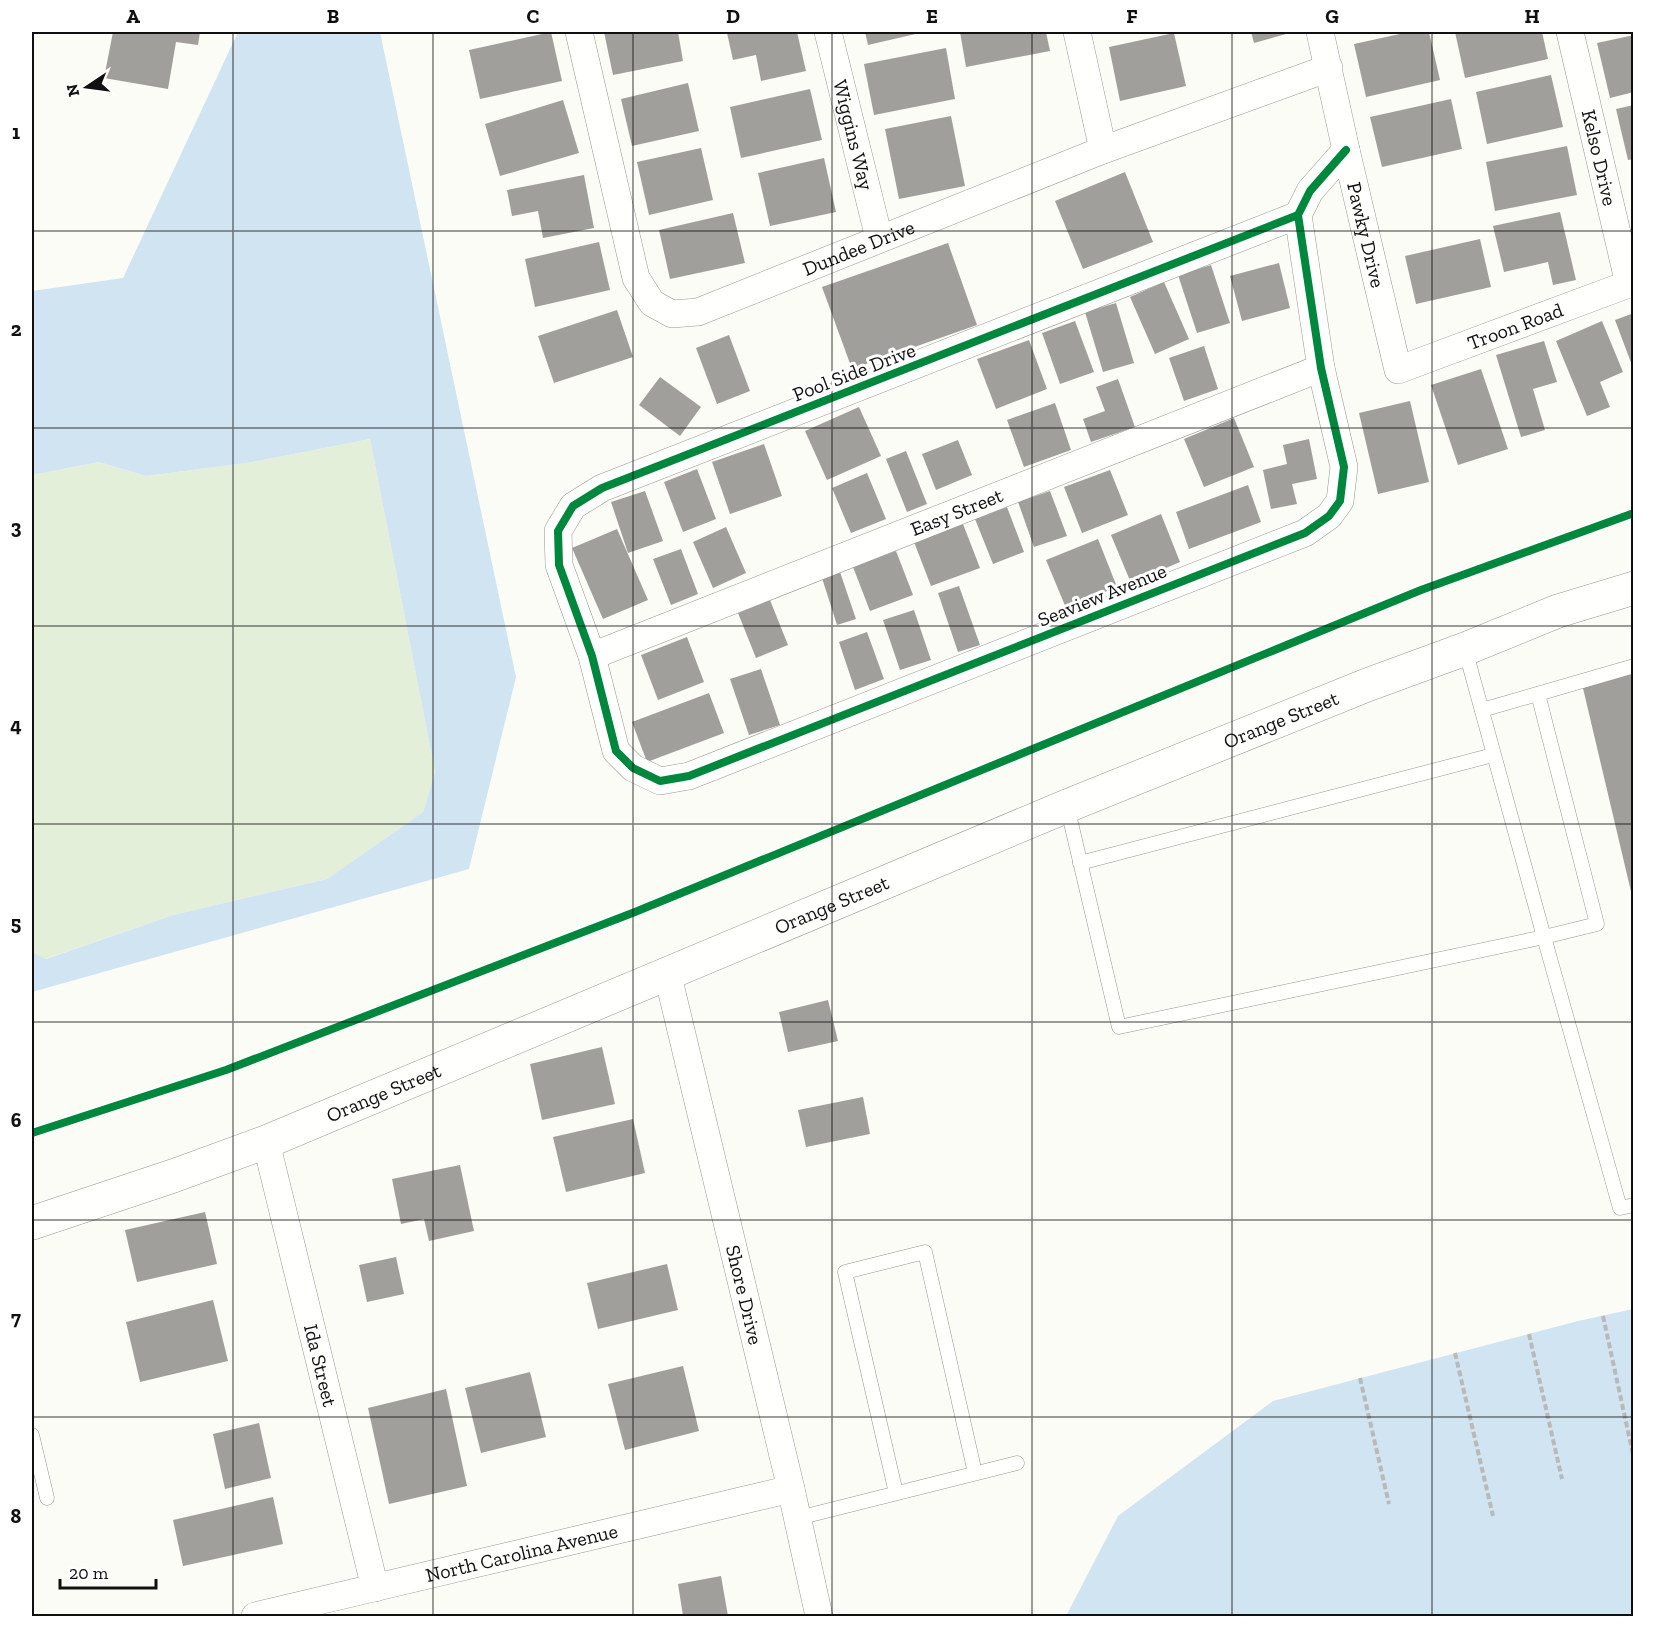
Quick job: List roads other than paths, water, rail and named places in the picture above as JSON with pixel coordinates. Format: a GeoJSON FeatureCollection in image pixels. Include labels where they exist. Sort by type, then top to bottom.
{"type":"FeatureCollection","features":[{"type":"Feature","properties":{"kind":"street","name":"Dundee Drive"},"geometry":{"type":"LineString","coordinates":[[579,32],[636,278],[652,303],[672,314],[698,312],[1104,150],[1329,69]]}},
{"type":"Feature","properties":{"kind":"street","name":"Wiggins Way"},"geometry":{"type":"LineString","coordinates":[[828,32],[879,238]]}},
{"type":"Feature","properties":{"kind":"street"},"geometry":{"type":"LineString","coordinates":[[1077,32],[1104,150]]}},
{"type":"Feature","properties":{"kind":"street","name":"Pawky Drive"},"geometry":{"type":"LineString","coordinates":[[1320,32],[1398,370]]}},
{"type":"Feature","properties":{"kind":"street","name":"Kelso Drive"},"geometry":{"type":"LineString","coordinates":[[1570,32],[1631,283]]}},
{"type":"Feature","properties":{"kind":"street"},"geometry":{"type":"LineString","coordinates":[[1298,215],[1310,191],[1346,150]]}},
{"type":"Feature","properties":{"kind":"street","name":"Seaview Avenue"},"geometry":{"type":"LineString","coordinates":[[592,656],[616,751],[633,768],[660,781],[690,776],[1305,533],[1329,516],[1340,501],[1344,467],[1321,368],[1298,215]]}},
{"type":"Feature","properties":{"kind":"street","name":"Pool Side Drive"},"geometry":{"type":"LineString","coordinates":[[592,656],[559,565],[558,531],[573,506],[602,488],[1298,215]]}},
{"type":"Feature","properties":{"kind":"street","name":"Troon Road"},"geometry":{"type":"LineString","coordinates":[[1398,370],[1631,283]]}},
{"type":"Feature","properties":{"kind":"street","name":"Easy Street"},"geometry":{"type":"LineString","coordinates":[[592,656],[1321,368]]}},
{"type":"Feature","properties":{"kind":"street","name":"Orange Street"},"geometry":{"type":"LineString","coordinates":[[32,1223],[266,1142],[1067,806],[1558,611],[1634,588]]}},
{"type":"Feature","properties":{"kind":"street","name":"Shore Drive"},"geometry":{"type":"LineString","coordinates":[[667,972],[798,1518],[819,1617]]}},
{"type":"Feature","properties":{"kind":"street","name":"Ida Street"},"geometry":{"type":"LineString","coordinates":[[266,1142],[375,1588]]}},
{"type":"Feature","properties":{"kind":"street","name":"North Carolina Avenue"},"geometry":{"type":"LineString","coordinates":[[255,1617],[791,1489]]}},
{"type":"Feature","properties":{"kind":"lane"},"geometry":{"type":"LineString","coordinates":[[1465,649],[1620,1208],[1634,1204]]}},
{"type":"Feature","properties":{"kind":"lane"},"geometry":{"type":"LineString","coordinates":[[1482,710],[1634,666]]}},
{"type":"Feature","properties":{"kind":"lane"},"geometry":{"type":"LineString","coordinates":[[1067,806],[1119,1027],[1544,937],[1598,924],[1538,694]]}},
{"type":"Feature","properties":{"kind":"lane"},"geometry":{"type":"LineString","coordinates":[[1080,862],[1493,756]]}},
{"type":"Feature","properties":{"kind":"lane"},"geometry":{"type":"LineString","coordinates":[[896,1493],[845,1272],[925,1252],[975,1473]]}},
{"type":"Feature","properties":{"kind":"lane"},"geometry":{"type":"LineString","coordinates":[[32,1436],[47,1498]]}},
{"type":"Feature","properties":{"kind":"lane"},"geometry":{"type":"LineString","coordinates":[[798,1518],[1017,1463]]}},
{"type":"Feature","properties":{"kind":"water"},"geometry":{"type":"Polygon","coordinates":[[[238,32],[380,32],[516,677],[469,869],[32,992],[32,952],[46,959],[173,915],[327,879],[423,812],[435,772],[370,439],[253,462],[146,476],[99,462],[32,475],[32,291],[123,278],[238,32]]]}},
{"type":"Feature","properties":{"kind":"water"},"geometry":{"type":"Polygon","coordinates":[[[1633,1309],[1633,1616],[1066,1616],[1118,1516],[1273,1401],[1578,1321],[1633,1309]]]}}]}
